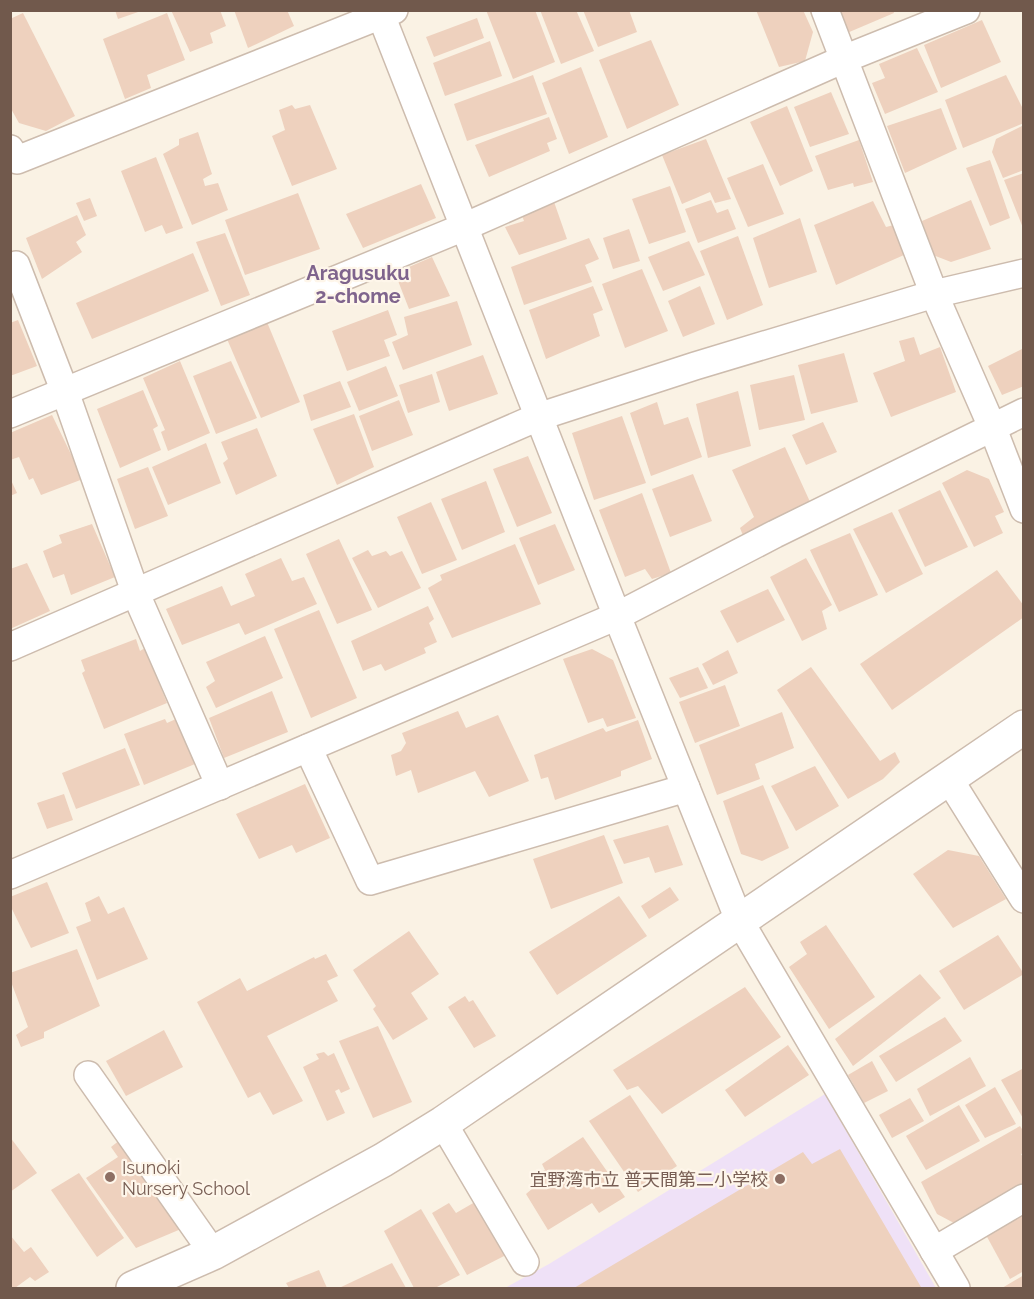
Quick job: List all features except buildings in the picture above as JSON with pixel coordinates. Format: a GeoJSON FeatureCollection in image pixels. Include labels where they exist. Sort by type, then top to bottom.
{"type":"FeatureCollection","features":[{"type":"Feature","properties":{"kind":"street"},"geometry":{"type":"LineString","coordinates":[[825,10],[934,294],[993,429],[1023,508]]}},
{"type":"Feature","properties":{"kind":"street"},"geometry":{"type":"LineString","coordinates":[[10,414],[464,227],[844,59],[966,10]]}},
{"type":"Feature","properties":{"kind":"street"},"geometry":{"type":"LineString","coordinates":[[10,149],[17,160],[385,12],[464,227],[538,417],[739,920],[956,1288]]}},
{"type":"Feature","properties":{"kind":"street"},"geometry":{"type":"LineString","coordinates":[[16,265],[65,392],[136,594],[220,786]]}},
{"type":"Feature","properties":{"kind":"street"},"geometry":{"type":"LineString","coordinates":[[10,648],[538,417],[694,366],[934,294],[1023,273]]}},
{"type":"Feature","properties":{"kind":"street"},"geometry":{"type":"LineString","coordinates":[[10,875],[616,616],[774,534],[993,429],[1023,412]]}},
{"type":"Feature","properties":{"kind":"street"},"geometry":{"type":"LineString","coordinates":[[133,1288],[213,1253],[383,1160],[443,1123],[1023,727]]}},
{"type":"Feature","properties":{"kind":"street"},"geometry":{"type":"LineString","coordinates":[[308,748],[370,881],[686,788]]}},
{"type":"Feature","properties":{"kind":"street"},"geometry":{"type":"LineString","coordinates":[[949,778],[1023,900]]}},
{"type":"Feature","properties":{"kind":"street"},"geometry":{"type":"LineString","coordinates":[[88,1075],[213,1253]]}},
{"type":"Feature","properties":{"kind":"street"},"geometry":{"type":"LineString","coordinates":[[443,1123],[525,1262]]}},
{"type":"Feature","properties":{"kind":"street"},"geometry":{"type":"LineString","coordinates":[[934,1251],[1023,1198]]}},
{"type":"Feature","properties":{"kind":"shaded area","name":"宜野湾市立 普天間第二小学校"},"geometry":{"type":"Polygon","coordinates":[[[825,1094],[936,1288],[505,1288],[549,1264],[825,1094]]]}},
{"type":"Feature","properties":{"kind":"place","name":"Isunoki Nursery School"},"geometry":{"type":"Point","coordinates":[110,1177]}},
{"type":"Feature","properties":{"kind":"place","name":"宜野湾市立 普天間第二小学校"},"geometry":{"type":"Point","coordinates":[780,1179]}},
{"type":"Feature","properties":{"kind":"district","name":"Aragusuku 2-chome"},"geometry":{"type":"Point","coordinates":[358,284]}}]}
